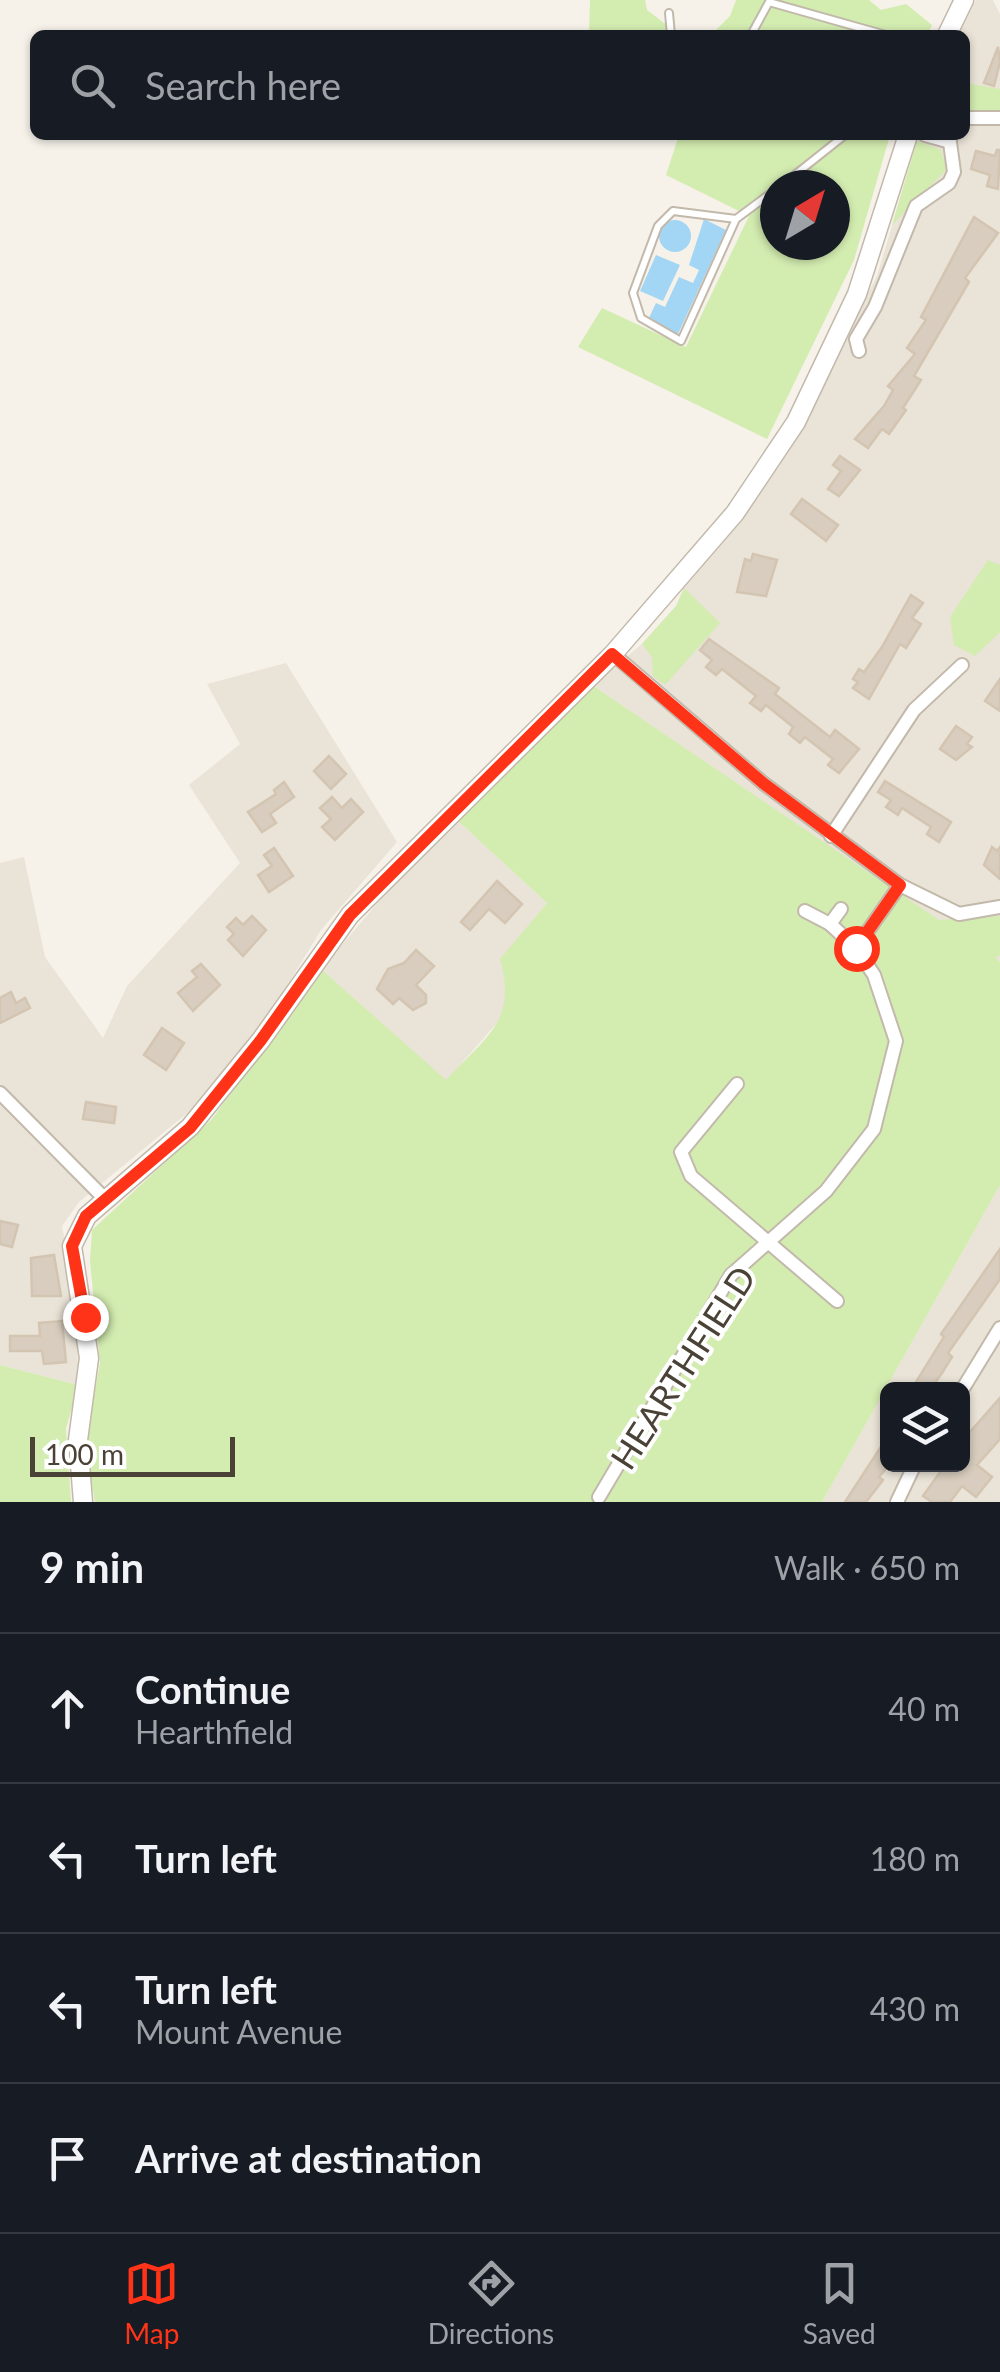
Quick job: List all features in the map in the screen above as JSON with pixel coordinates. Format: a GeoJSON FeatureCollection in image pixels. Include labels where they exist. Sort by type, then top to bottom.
{"type":"FeatureCollection","features":[{"type":"Feature","properties":{"kind":"street"},"geometry":{"type":"LineString","coordinates":[[949,30],[964,0]]}},
{"type":"Feature","properties":{"kind":"street"},"geometry":{"type":"LineString","coordinates":[[970,118],[1000,118]]}},
{"type":"Feature","properties":{"kind":"street"},"geometry":{"type":"LineString","coordinates":[[82,1502],[78,1440],[88,1358],[83,1298],[72,1246],[86,1216],[190,1128],[261,1040],[350,915],[612,654],[735,513],[796,422],[872,258],[907,140]]}},
{"type":"Feature","properties":{"kind":"street"},"geometry":{"type":"LineString","coordinates":[[859,351],[856,340],[875,307],[904,227],[916,206],[949,183],[954,172],[948,140]]}},
{"type":"Feature","properties":{"kind":"street"},"geometry":{"type":"LineString","coordinates":[[612,654],[831,836],[900,885],[959,914],[1000,907]]}},
{"type":"Feature","properties":{"kind":"street"},"geometry":{"type":"LineString","coordinates":[[831,836],[914,710],[962,665]]}},
{"type":"Feature","properties":{"kind":"street"},"geometry":{"type":"LineString","coordinates":[[856,948],[900,885]]}},
{"type":"Feature","properties":{"kind":"street"},"geometry":{"type":"LineString","coordinates":[[830,924],[841,909]]}},
{"type":"Feature","properties":{"kind":"street","name":"HEARTHFIELD"},"geometry":{"type":"LineString","coordinates":[[600,1497],[732,1275],[852,1162],[874,1129],[896,1041],[874,974],[856,948],[830,924],[805,911]]}},
{"type":"Feature","properties":{"kind":"street","name":"HEARTHFIELD"},"geometry":{"type":"LineString","coordinates":[[738,1084],[681,1152],[691,1176],[837,1301]]}},
{"type":"Feature","properties":{"kind":"street"},"geometry":{"type":"LineString","coordinates":[[0,1093],[106,1199]]}},
{"type":"Feature","properties":{"kind":"street"},"geometry":{"type":"LineString","coordinates":[[967,1382],[999,1331]]}},
{"type":"Feature","properties":{"kind":"street"},"geometry":{"type":"LineString","coordinates":[[897,1502],[912,1472]]}},
{"type":"Feature","properties":{"kind":"lane"},"geometry":{"type":"LineString","coordinates":[[754,30],[769,2],[868,30]]}},
{"type":"Feature","properties":{"kind":"lane"},"geometry":{"type":"LineString","coordinates":[[670,13],[670,30]]}},
{"type":"Feature","properties":{"kind":"lane"},"geometry":{"type":"LineString","coordinates":[[801,170],[838,140]]}},
{"type":"Feature","properties":{"kind":"lane"},"geometry":{"type":"LineString","coordinates":[[736,218],[672,211],[665,218],[658,226],[651,254],[633,293],[641,318],[681,341],[736,218],[760,201]]}},
{"type":"Feature","properties":{"kind":"shaded area"},"geometry":{"type":"Polygon","coordinates":[[[976,0],[993,0],[1000,14],[1000,962],[592,685],[642,644],[676,606],[684,588],[779,466],[877,276],[918,140],[970,140],[970,30],[961,30],[976,0]]]}},
{"type":"Feature","properties":{"kind":"shaded area"},"geometry":{"type":"Polygon","coordinates":[[[286,663],[397,842],[321,930],[260,1030],[191,1110],[79,1202],[62,1226],[77,1311],[78,1385],[0,1365],[0,863],[24,857],[45,957],[103,1038],[127,986],[240,863],[189,785],[240,744],[207,684],[286,663]]]}},
{"type":"Feature","properties":{"kind":"shaded area"},"geometry":{"type":"Polygon","coordinates":[[[457,820],[547,903],[501,959],[507,984],[504,1015],[446,1081],[321,969],[407,869],[457,820]]]}},
{"type":"Feature","properties":{"kind":"shaded area"},"geometry":{"type":"Polygon","coordinates":[[[1000,1185],[1000,1502],[822,1502],[880,1399],[880,1472],[970,1472],[970,1382],[889,1382],[1000,1185]]]}},
{"type":"Feature","properties":{"kind":"green space"},"geometry":{"type":"Polygon","coordinates":[[[590,0],[645,0],[647,10],[673,30],[589,30],[590,0]]]}},
{"type":"Feature","properties":{"kind":"green space"},"geometry":{"type":"Polygon","coordinates":[[[736,0],[869,0],[881,10],[906,4],[932,25],[930,30],[716,30],[730,16],[736,0]]]}},
{"type":"Feature","properties":{"kind":"green space"},"geometry":{"type":"Polygon","coordinates":[[[970,84],[1000,89],[1000,111],[970,112],[970,84]]]}},
{"type":"Feature","properties":{"kind":"green space"},"geometry":{"type":"Polygon","coordinates":[[[677,140],[889,140],[854,260],[767,439],[578,347],[602,308],[686,347],[749,216],[666,175],[677,140]]]}},
{"type":"Feature","properties":{"kind":"green space"},"geometry":{"type":"Polygon","coordinates":[[[917,141],[941,150],[947,169],[892,225],[917,141]]]}},
{"type":"Feature","properties":{"kind":"green space"},"geometry":{"type":"Polygon","coordinates":[[[988,560],[1000,565],[1000,632],[975,656],[954,645],[950,617],[988,560]]]}},
{"type":"Feature","properties":{"kind":"green space"},"geometry":{"type":"Polygon","coordinates":[[[684,588],[720,623],[665,685],[653,676],[652,657],[642,644],[676,606],[684,588]]]}},
{"type":"Feature","properties":{"kind":"green space"},"geometry":{"type":"Polygon","coordinates":[[[592,685],[939,920],[1000,916],[1000,955],[995,958],[1000,962],[1000,1185],[889,1382],[880,1382],[880,1399],[822,1502],[95,1502],[85,1446],[100,1363],[90,1261],[92,1230],[212,1119],[321,969],[446,1080],[485,1039],[501,1014],[505,998],[500,959],[547,903],[457,820],[592,685]]]}},
{"type":"Feature","properties":{"kind":"green space"},"geometry":{"type":"Polygon","coordinates":[[[0,1365],[78,1385],[66,1429],[71,1502],[0,1502],[0,1365]]]}},
{"type":"Feature","properties":{"kind":"water"},"geometry":{"type":"Polygon","coordinates":[[[704,219],[726,230],[678,334],[648,320],[656,303],[665,307],[679,277],[693,283],[699,270],[689,265],[704,219]]]}},
{"type":"Feature","properties":{"kind":"water"},"geometry":{"type":"Polygon","coordinates":[[[675,220],[686,225],[691,236],[686,247],[675,252],[664,247],[659,236],[664,225],[675,220]]]}},
{"type":"Feature","properties":{"kind":"water"},"geometry":{"type":"Polygon","coordinates":[[[656,255],[680,265],[663,301],[640,291],[656,255]]]}},
{"type":"Feature","properties":{"kind":"building"},"geometry":{"type":"Polygon","coordinates":[[[998,47],[1000,62],[994,86],[984,83],[998,47]]]}},
{"type":"Feature","properties":{"kind":"building"},"geometry":{"type":"Polygon","coordinates":[[[997,150],[998,189],[987,186],[990,175],[971,169],[976,151],[995,156],[997,150]]]}},
{"type":"Feature","properties":{"kind":"building"},"geometry":{"type":"Polygon","coordinates":[[[974,217],[998,233],[965,278],[969,282],[914,376],[921,380],[903,408],[906,410],[889,434],[882,429],[868,448],[855,439],[884,406],[893,390],[888,386],[915,354],[907,348],[926,320],[921,317],[974,217]]]}},
{"type":"Feature","properties":{"kind":"building"},"geometry":{"type":"Polygon","coordinates":[[[840,456],[860,470],[839,496],[828,489],[841,471],[833,465],[840,456]]]}},
{"type":"Feature","properties":{"kind":"building"},"geometry":{"type":"Polygon","coordinates":[[[802,499],[838,525],[826,541],[791,514],[802,499]]]}},
{"type":"Feature","properties":{"kind":"building"},"geometry":{"type":"Polygon","coordinates":[[[753,554],[777,560],[766,596],[737,592],[745,559],[751,561],[753,554]]]}},
{"type":"Feature","properties":{"kind":"building"},"geometry":{"type":"Polygon","coordinates":[[[911,595],[923,603],[912,618],[921,624],[906,648],[900,644],[869,699],[853,688],[858,682],[853,679],[859,669],[864,672],[882,647],[911,595]]]}},
{"type":"Feature","properties":{"kind":"building"},"geometry":{"type":"Polygon","coordinates":[[[709,639],[779,688],[775,694],[830,737],[835,730],[859,749],[839,773],[828,765],[833,759],[805,737],[800,743],[789,734],[793,727],[766,705],[761,711],[750,703],[756,696],[722,669],[716,675],[706,667],[712,660],[700,650],[709,639]]]}},
{"type":"Feature","properties":{"kind":"building"},"geometry":{"type":"Polygon","coordinates":[[[1000,679],[1000,711],[985,701],[1000,679]]]}},
{"type":"Feature","properties":{"kind":"building"},"geometry":{"type":"Polygon","coordinates":[[[956,726],[972,737],[967,744],[972,747],[956,760],[940,749],[956,726]]]}},
{"type":"Feature","properties":{"kind":"building"},"geometry":{"type":"Polygon","coordinates":[[[329,756],[346,774],[331,789],[314,771],[329,756]]]}},
{"type":"Feature","properties":{"kind":"building"},"geometry":{"type":"Polygon","coordinates":[[[885,781],[951,822],[939,842],[927,834],[931,827],[902,808],[898,815],[886,807],[891,800],[878,792],[885,781]]]}},
{"type":"Feature","properties":{"kind":"building"},"geometry":{"type":"Polygon","coordinates":[[[284,782],[294,797],[270,814],[276,823],[262,832],[248,812],[276,794],[274,790],[284,782]]]}},
{"type":"Feature","properties":{"kind":"building"},"geometry":{"type":"Polygon","coordinates":[[[332,797],[342,808],[351,799],[363,812],[335,840],[322,827],[331,819],[320,808],[332,797]]]}},
{"type":"Feature","properties":{"kind":"building"},"geometry":{"type":"Polygon","coordinates":[[[992,847],[997,851],[1000,847],[1000,879],[984,865],[992,847]]]}},
{"type":"Feature","properties":{"kind":"building"},"geometry":{"type":"Polygon","coordinates":[[[274,848],[293,876],[269,892],[258,875],[272,866],[264,855],[274,848]]]}},
{"type":"Feature","properties":{"kind":"building"},"geometry":{"type":"Polygon","coordinates":[[[497,881],[522,904],[505,923],[489,909],[470,930],[461,922],[497,881]]]}},
{"type":"Feature","properties":{"kind":"building"},"geometry":{"type":"Polygon","coordinates":[[[252,916],[266,930],[243,956],[228,940],[234,934],[227,927],[236,918],[243,925],[252,916]]]}},
{"type":"Feature","properties":{"kind":"building"},"geometry":{"type":"Polygon","coordinates":[[[416,950],[434,966],[416,985],[426,995],[426,1003],[413,1010],[399,998],[393,1004],[377,989],[388,969],[404,963],[416,950]]]}},
{"type":"Feature","properties":{"kind":"building"},"geometry":{"type":"Polygon","coordinates":[[[201,964],[220,985],[193,1011],[178,993],[197,977],[192,971],[201,964]]]}},
{"type":"Feature","properties":{"kind":"building"},"geometry":{"type":"Polygon","coordinates":[[[11,992],[16,1003],[25,998],[30,1008],[0,1023],[0,998],[11,992]]]}},
{"type":"Feature","properties":{"kind":"building"},"geometry":{"type":"Polygon","coordinates":[[[162,1028],[184,1043],[166,1070],[144,1055],[162,1028]]]}},
{"type":"Feature","properties":{"kind":"building"},"geometry":{"type":"Polygon","coordinates":[[[86,1102],[116,1107],[114,1123],[83,1119],[86,1102]]]}},
{"type":"Feature","properties":{"kind":"building"},"geometry":{"type":"Polygon","coordinates":[[[0,1221],[18,1225],[12,1247],[0,1244],[0,1221]]]}},
{"type":"Feature","properties":{"kind":"building"},"geometry":{"type":"Polygon","coordinates":[[[1000,1249],[1000,1279],[948,1353],[952,1357],[942,1373],[936,1382],[916,1382],[944,1337],[941,1334],[1000,1249]]]}},
{"type":"Feature","properties":{"kind":"building"},"geometry":{"type":"Polygon","coordinates":[[[54,1255],[61,1296],[32,1296],[31,1258],[54,1255]]]}},
{"type":"Feature","properties":{"kind":"building"},"geometry":{"type":"Polygon","coordinates":[[[62,1321],[66,1362],[44,1364],[42,1351],[10,1351],[10,1336],[40,1336],[39,1323],[62,1321]]]}},
{"type":"Feature","properties":{"kind":"building"},"geometry":{"type":"Polygon","coordinates":[[[1000,1398],[1000,1439],[977,1465],[992,1477],[976,1497],[962,1486],[950,1502],[932,1502],[923,1496],[940,1472],[970,1472],[970,1432],[1000,1398]]]}},
{"type":"Feature","properties":{"kind":"building"},"geometry":{"type":"Polygon","coordinates":[[[880,1448],[880,1472],[883,1472],[879,1477],[883,1480],[866,1502],[845,1502],[880,1448]]]}},
{"type":"Feature","properties":{"kind":"route"},"geometry":{"type":"LineString","coordinates":[[85,1317],[72,1246],[86,1216],[190,1128],[261,1040],[350,915],[612,654],[763,783],[900,885],[856,948]]}}]}
